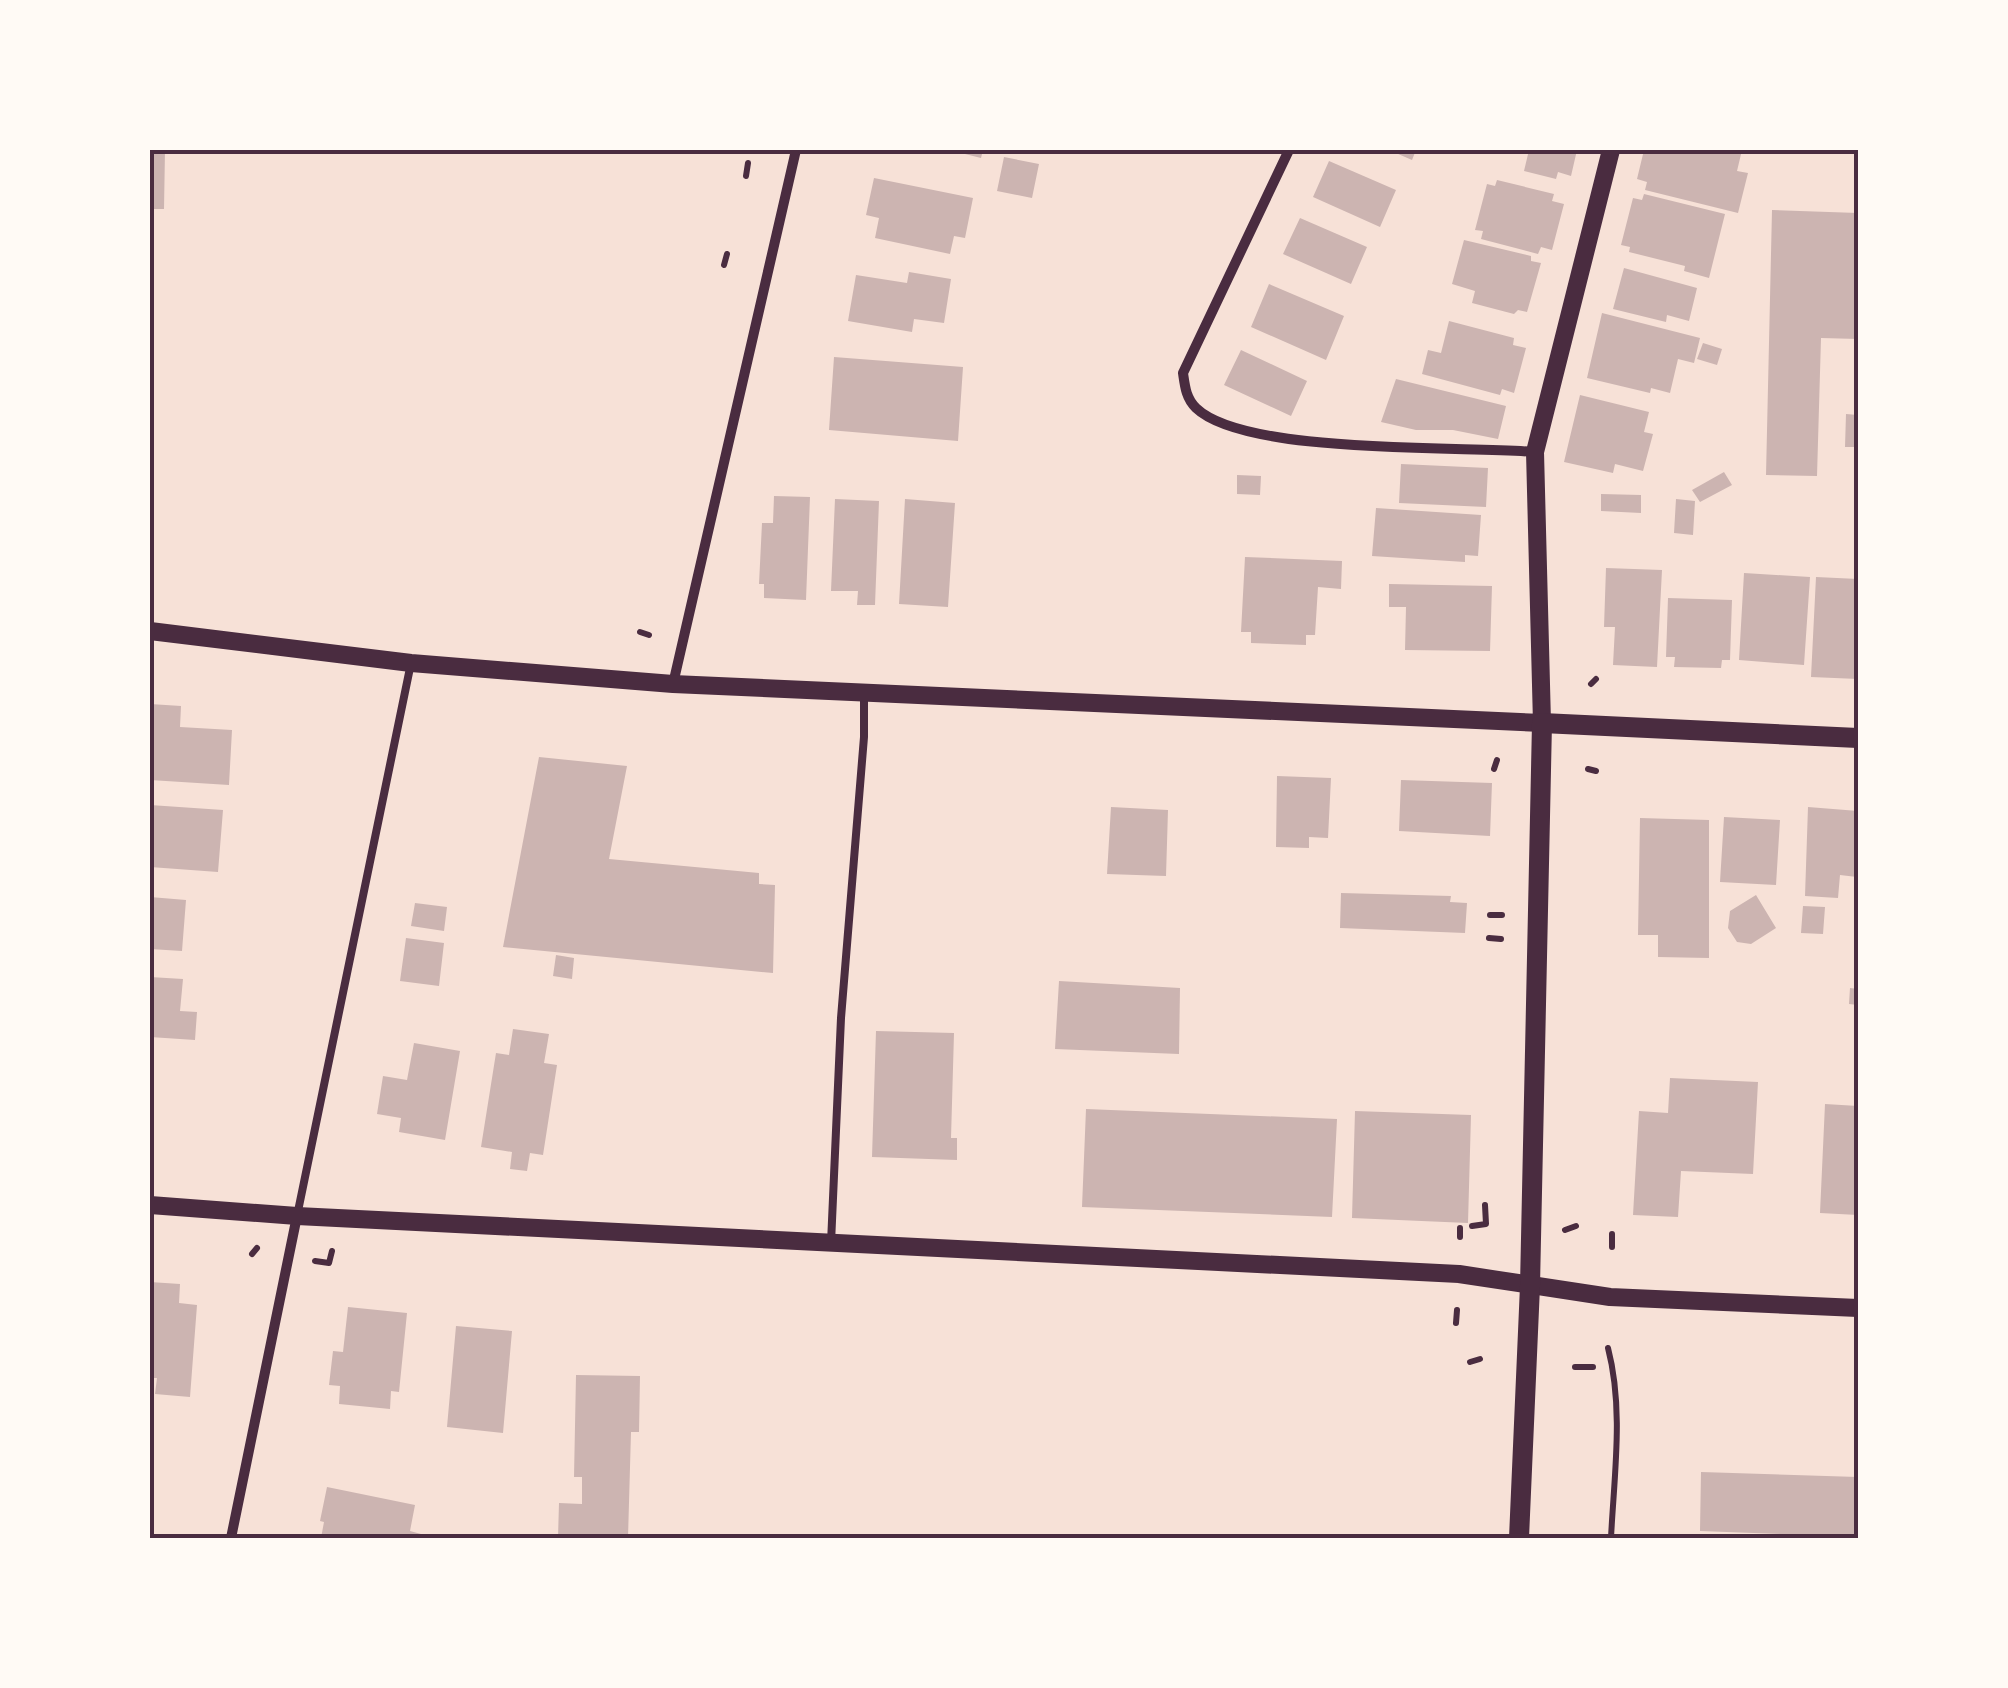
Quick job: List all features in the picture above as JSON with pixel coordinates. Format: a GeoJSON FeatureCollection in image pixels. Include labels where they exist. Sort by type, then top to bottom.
{"type":"FeatureCollection","features":[{"type":"Feature","properties":{"kind":"main road"},"geometry":{"type":"LineString","coordinates":[[1518,1538],[1530,1286],[1542,723],[1858,738]]}},
{"type":"Feature","properties":{"kind":"street"},"geometry":{"type":"LineString","coordinates":[[674,684],[796,150]]}},
{"type":"Feature","properties":{"kind":"street"},"geometry":{"type":"LineString","coordinates":[[1289,150],[1184,373],[1185,392],[1194,406],[1207,416],[1260,435],[1330,444],[1535,452]]}},
{"type":"Feature","properties":{"kind":"street"},"geometry":{"type":"LineString","coordinates":[[150,631],[411,663],[674,684],[1542,723],[1535,452],[1611,150]]}},
{"type":"Feature","properties":{"kind":"street"},"geometry":{"type":"LineString","coordinates":[[150,1204],[297,1216],[1459,1274],[1610,1297],[1858,1308]]}},
{"type":"Feature","properties":{"kind":"street"},"geometry":{"type":"LineString","coordinates":[[231,1538],[297,1216]]}},
{"type":"Feature","properties":{"kind":"lane"},"geometry":{"type":"LineString","coordinates":[[297,1216],[411,663]]}},
{"type":"Feature","properties":{"kind":"lane"},"geometry":{"type":"LineString","coordinates":[[831,1243],[840,1018],[864,736],[864,694]]}},
{"type":"Feature","properties":{"kind":"path"},"geometry":{"type":"LineString","coordinates":[[746,176],[748,163]]}},
{"type":"Feature","properties":{"kind":"path"},"geometry":{"type":"LineString","coordinates":[[724,265],[728,254]]}},
{"type":"Feature","properties":{"kind":"path"},"geometry":{"type":"LineString","coordinates":[[1490,915],[1502,915]]}},
{"type":"Feature","properties":{"kind":"path"},"geometry":{"type":"LineString","coordinates":[[1489,938],[1501,939]]}},
{"type":"Feature","properties":{"kind":"path"},"geometry":{"type":"LineString","coordinates":[[1472,1226],[1486,1224],[1485,1206]]}},
{"type":"Feature","properties":{"kind":"path"},"geometry":{"type":"LineString","coordinates":[[1565,1230],[1576,1226]]}},
{"type":"Feature","properties":{"kind":"path"},"geometry":{"type":"LineString","coordinates":[[1612,1234],[1612,1246]]}},
{"type":"Feature","properties":{"kind":"path"},"geometry":{"type":"LineString","coordinates":[[314,1261],[330,1262],[332,1252]]}},
{"type":"Feature","properties":{"kind":"path"},"geometry":{"type":"LineString","coordinates":[[1456,1322],[1457,1310]]}},
{"type":"Feature","properties":{"kind":"path"},"geometry":{"type":"LineString","coordinates":[[1608,1348],[1614,1369],[1617,1418],[1611,1538]]}},
{"type":"Feature","properties":{"kind":"path"},"geometry":{"type":"LineString","coordinates":[[1470,1362],[1480,1359]]}},
{"type":"Feature","properties":{"kind":"path"},"geometry":{"type":"LineString","coordinates":[[1575,1366],[1593,1367]]}},
{"type":"Feature","properties":{"kind":"building"},"geometry":{"type":"Polygon","coordinates":[[[150,150],[165,150],[164,209],[150,209],[150,150]]]}},
{"type":"Feature","properties":{"kind":"building"},"geometry":{"type":"Polygon","coordinates":[[[949,150],[983,150],[981,158],[949,150]]]}},
{"type":"Feature","properties":{"kind":"building"},"geometry":{"type":"Polygon","coordinates":[[[1389,150],[1416,150],[1412,160],[1389,150]]]}},
{"type":"Feature","properties":{"kind":"building"},"geometry":{"type":"Polygon","coordinates":[[[1529,150],[1577,150],[1571,176],[1558,172],[1556,179],[1524,171],[1529,150]]]}},
{"type":"Feature","properties":{"kind":"building"},"geometry":{"type":"Polygon","coordinates":[[[1644,150],[1742,150],[1737,171],[1748,173],[1738,213],[1645,190],[1647,182],[1637,179],[1644,150]]]}},
{"type":"Feature","properties":{"kind":"building"},"geometry":{"type":"Polygon","coordinates":[[[1004,157],[1039,164],[1032,198],[997,191],[1004,157]]]}},
{"type":"Feature","properties":{"kind":"building"},"geometry":{"type":"Polygon","coordinates":[[[1329,161],[1396,190],[1380,227],[1313,197],[1329,161]]]}},
{"type":"Feature","properties":{"kind":"building"},"geometry":{"type":"Polygon","coordinates":[[[874,178],[973,198],[965,238],[954,236],[950,254],[875,238],[879,218],[866,215],[874,178]]]}},
{"type":"Feature","properties":{"kind":"building"},"geometry":{"type":"Polygon","coordinates":[[[1497,180],[1554,194],[1552,201],[1564,204],[1552,250],[1541,247],[1538,254],[1481,239],[1483,231],[1475,230],[1487,184],[1495,186],[1497,180]]]}},
{"type":"Feature","properties":{"kind":"building"},"geometry":{"type":"Polygon","coordinates":[[[1644,194],[1725,214],[1709,278],[1684,271],[1685,266],[1629,252],[1630,247],[1621,245],[1633,198],[1642,200],[1644,194]]]}},
{"type":"Feature","properties":{"kind":"building"},"geometry":{"type":"Polygon","coordinates":[[[1772,210],[1858,213],[1858,339],[1821,338],[1817,476],[1766,475],[1772,210]]]}},
{"type":"Feature","properties":{"kind":"building"},"geometry":{"type":"Polygon","coordinates":[[[1300,218],[1367,247],[1351,284],[1283,254],[1300,218]]]}},
{"type":"Feature","properties":{"kind":"building"},"geometry":{"type":"Polygon","coordinates":[[[1464,240],[1531,256],[1531,261],[1541,263],[1527,312],[1518,310],[1514,314],[1472,303],[1475,291],[1452,284],[1464,240]]]}},
{"type":"Feature","properties":{"kind":"building"},"geometry":{"type":"Polygon","coordinates":[[[1624,268],[1697,288],[1689,321],[1667,315],[1666,322],[1613,309],[1624,268]]]}},
{"type":"Feature","properties":{"kind":"building"},"geometry":{"type":"Polygon","coordinates":[[[909,272],[951,279],[944,323],[914,319],[912,332],[848,321],[856,275],[907,283],[909,272]]]}},
{"type":"Feature","properties":{"kind":"building"},"geometry":{"type":"Polygon","coordinates":[[[1269,284],[1344,316],[1326,360],[1251,327],[1269,284]]]}},
{"type":"Feature","properties":{"kind":"building"},"geometry":{"type":"Polygon","coordinates":[[[1602,313],[1700,338],[1694,363],[1678,359],[1670,393],[1651,388],[1650,393],[1587,378],[1602,313]]]}},
{"type":"Feature","properties":{"kind":"building"},"geometry":{"type":"Polygon","coordinates":[[[1449,321],[1514,338],[1513,345],[1526,348],[1514,393],[1502,389],[1500,395],[1422,374],[1428,350],[1441,353],[1449,321]]]}},
{"type":"Feature","properties":{"kind":"building"},"geometry":{"type":"Polygon","coordinates":[[[1703,343],[1722,349],[1717,365],[1697,359],[1703,343]]]}},
{"type":"Feature","properties":{"kind":"building"},"geometry":{"type":"Polygon","coordinates":[[[1241,350],[1307,381],[1291,416],[1224,385],[1241,350]]]}},
{"type":"Feature","properties":{"kind":"building"},"geometry":{"type":"Polygon","coordinates":[[[834,357],[963,367],[958,441],[829,430],[834,357]]]}},
{"type":"Feature","properties":{"kind":"building"},"geometry":{"type":"Polygon","coordinates":[[[1396,379],[1506,406],[1498,439],[1381,422],[1396,379]]]}},
{"type":"Feature","properties":{"kind":"building"},"geometry":{"type":"Polygon","coordinates":[[[1580,395],[1649,412],[1644,432],[1653,434],[1643,471],[1615,464],[1613,473],[1564,462],[1580,395]]]}},
{"type":"Feature","properties":{"kind":"building"},"geometry":{"type":"Polygon","coordinates":[[[1846,414],[1858,415],[1858,447],[1845,447],[1846,414]]]}},
{"type":"Feature","properties":{"kind":"building"},"geometry":{"type":"Polygon","coordinates":[[[1401,464],[1488,468],[1486,507],[1399,503],[1401,464]]]}},
{"type":"Feature","properties":{"kind":"building"},"geometry":{"type":"Polygon","coordinates":[[[1724,472],[1732,485],[1700,502],[1692,490],[1724,472]]]}},
{"type":"Feature","properties":{"kind":"building"},"geometry":{"type":"Polygon","coordinates":[[[1237,475],[1261,476],[1260,495],[1237,494],[1237,475]]]}},
{"type":"Feature","properties":{"kind":"building"},"geometry":{"type":"Polygon","coordinates":[[[1601,494],[1641,495],[1641,513],[1601,511],[1601,494]]]}},
{"type":"Feature","properties":{"kind":"building"},"geometry":{"type":"Polygon","coordinates":[[[774,496],[810,497],[806,600],[764,598],[764,584],[759,584],[762,523],[773,523],[774,496]]]}},
{"type":"Feature","properties":{"kind":"building"},"geometry":{"type":"Polygon","coordinates":[[[835,499],[879,501],[875,605],[857,605],[858,591],[831,591],[835,499]]]}},
{"type":"Feature","properties":{"kind":"building"},"geometry":{"type":"Polygon","coordinates":[[[905,499],[955,503],[948,607],[899,604],[905,499]]]}},
{"type":"Feature","properties":{"kind":"building"},"geometry":{"type":"Polygon","coordinates":[[[1676,499],[1695,501],[1693,535],[1674,533],[1676,499]]]}},
{"type":"Feature","properties":{"kind":"building"},"geometry":{"type":"Polygon","coordinates":[[[1376,508],[1481,515],[1478,556],[1465,555],[1465,562],[1372,556],[1376,508]]]}},
{"type":"Feature","properties":{"kind":"building"},"geometry":{"type":"Polygon","coordinates":[[[1245,557],[1342,561],[1341,589],[1318,587],[1315,635],[1306,635],[1306,645],[1251,643],[1251,632],[1241,632],[1245,557]]]}},
{"type":"Feature","properties":{"kind":"building"},"geometry":{"type":"Polygon","coordinates":[[[1606,568],[1662,570],[1657,667],[1613,665],[1615,627],[1604,627],[1606,568]]]}},
{"type":"Feature","properties":{"kind":"building"},"geometry":{"type":"Polygon","coordinates":[[[1744,573],[1810,577],[1804,665],[1739,660],[1744,573]]]}},
{"type":"Feature","properties":{"kind":"building"},"geometry":{"type":"Polygon","coordinates":[[[1816,577],[1858,579],[1858,679],[1811,677],[1816,577]]]}},
{"type":"Feature","properties":{"kind":"building"},"geometry":{"type":"Polygon","coordinates":[[[1389,584],[1492,586],[1490,651],[1405,650],[1406,607],[1389,607],[1389,584]]]}},
{"type":"Feature","properties":{"kind":"building"},"geometry":{"type":"Polygon","coordinates":[[[1668,598],[1732,600],[1730,660],[1722,660],[1721,668],[1674,667],[1675,657],[1666,657],[1668,598]]]}},
{"type":"Feature","properties":{"kind":"building"},"geometry":{"type":"Polygon","coordinates":[[[150,704],[181,706],[180,727],[232,730],[229,785],[150,780],[150,704]]]}},
{"type":"Feature","properties":{"kind":"building"},"geometry":{"type":"Polygon","coordinates":[[[539,757],[627,766],[609,859],[759,873],[759,884],[775,885],[773,973],[503,947],[539,757]]]}},
{"type":"Feature","properties":{"kind":"building"},"geometry":{"type":"Polygon","coordinates":[[[1277,776],[1331,778],[1328,838],[1309,837],[1309,848],[1276,847],[1277,776]]]}},
{"type":"Feature","properties":{"kind":"building"},"geometry":{"type":"Polygon","coordinates":[[[1401,780],[1492,783],[1490,836],[1399,831],[1401,780]]]}},
{"type":"Feature","properties":{"kind":"building"},"geometry":{"type":"Polygon","coordinates":[[[150,805],[223,810],[218,872],[150,867],[150,805]]]}},
{"type":"Feature","properties":{"kind":"building"},"geometry":{"type":"Polygon","coordinates":[[[1111,807],[1168,810],[1166,876],[1107,874],[1111,807]]]}},
{"type":"Feature","properties":{"kind":"building"},"geometry":{"type":"Polygon","coordinates":[[[1808,807],[1858,811],[1857,877],[1840,875],[1838,898],[1805,896],[1808,807]]]}},
{"type":"Feature","properties":{"kind":"building"},"geometry":{"type":"Polygon","coordinates":[[[1724,817],[1780,820],[1776,885],[1720,882],[1724,817]]]}},
{"type":"Feature","properties":{"kind":"building"},"geometry":{"type":"Polygon","coordinates":[[[1640,818],[1709,820],[1709,958],[1658,957],[1658,935],[1638,935],[1640,818]]]}},
{"type":"Feature","properties":{"kind":"building"},"geometry":{"type":"Polygon","coordinates":[[[1341,893],[1451,896],[1450,902],[1467,903],[1465,933],[1340,928],[1341,893]]]}},
{"type":"Feature","properties":{"kind":"building"},"geometry":{"type":"Polygon","coordinates":[[[1756,895],[1776,928],[1751,944],[1737,942],[1728,928],[1730,911],[1756,895]]]}},
{"type":"Feature","properties":{"kind":"building"},"geometry":{"type":"Polygon","coordinates":[[[150,897],[186,900],[182,951],[150,949],[150,897]]]}},
{"type":"Feature","properties":{"kind":"building"},"geometry":{"type":"Polygon","coordinates":[[[415,903],[447,907],[444,931],[411,926],[415,903]]]}},
{"type":"Feature","properties":{"kind":"building"},"geometry":{"type":"Polygon","coordinates":[[[1803,906],[1825,907],[1823,934],[1801,933],[1803,906]]]}},
{"type":"Feature","properties":{"kind":"building"},"geometry":{"type":"Polygon","coordinates":[[[406,938],[444,943],[439,986],[400,981],[406,938]]]}},
{"type":"Feature","properties":{"kind":"building"},"geometry":{"type":"Polygon","coordinates":[[[556,955],[574,958],[572,979],[553,976],[556,955]]]}},
{"type":"Feature","properties":{"kind":"building"},"geometry":{"type":"Polygon","coordinates":[[[150,977],[183,979],[180,1011],[197,1012],[195,1040],[150,1037],[150,977]]]}},
{"type":"Feature","properties":{"kind":"building"},"geometry":{"type":"Polygon","coordinates":[[[1059,981],[1180,988],[1179,1054],[1055,1049],[1059,981]]]}},
{"type":"Feature","properties":{"kind":"building"},"geometry":{"type":"Polygon","coordinates":[[[1850,988],[1858,989],[1858,1005],[1849,1004],[1850,988]]]}},
{"type":"Feature","properties":{"kind":"building"},"geometry":{"type":"Polygon","coordinates":[[[513,1029],[549,1034],[544,1063],[557,1065],[543,1155],[530,1153],[527,1171],[510,1169],[512,1152],[481,1147],[496,1053],[509,1055],[513,1029]]]}},
{"type":"Feature","properties":{"kind":"building"},"geometry":{"type":"Polygon","coordinates":[[[876,1031],[954,1033],[951,1138],[957,1138],[957,1160],[872,1157],[876,1031]]]}},
{"type":"Feature","properties":{"kind":"building"},"geometry":{"type":"Polygon","coordinates":[[[414,1043],[460,1051],[445,1140],[399,1132],[401,1118],[377,1114],[383,1076],[407,1080],[414,1043]]]}},
{"type":"Feature","properties":{"kind":"building"},"geometry":{"type":"Polygon","coordinates":[[[1670,1078],[1758,1082],[1753,1174],[1681,1171],[1678,1217],[1633,1215],[1639,1111],[1668,1113],[1670,1078]]]}},
{"type":"Feature","properties":{"kind":"building"},"geometry":{"type":"Polygon","coordinates":[[[1825,1104],[1858,1106],[1858,1215],[1820,1213],[1825,1104]]]}},
{"type":"Feature","properties":{"kind":"building"},"geometry":{"type":"Polygon","coordinates":[[[1086,1109],[1337,1119],[1332,1217],[1082,1207],[1086,1109]]]}},
{"type":"Feature","properties":{"kind":"building"},"geometry":{"type":"Polygon","coordinates":[[[1355,1111],[1471,1115],[1468,1223],[1352,1218],[1355,1111]]]}},
{"type":"Feature","properties":{"kind":"building"},"geometry":{"type":"Polygon","coordinates":[[[150,1282],[180,1284],[179,1303],[197,1305],[190,1397],[155,1394],[157,1378],[150,1378],[150,1282]]]}},
{"type":"Feature","properties":{"kind":"building"},"geometry":{"type":"Polygon","coordinates":[[[348,1307],[407,1313],[399,1392],[391,1391],[390,1409],[339,1404],[340,1386],[329,1385],[333,1351],[343,1352],[348,1307]]]}},
{"type":"Feature","properties":{"kind":"building"},"geometry":{"type":"Polygon","coordinates":[[[456,1326],[512,1331],[503,1433],[447,1427],[456,1326]]]}},
{"type":"Feature","properties":{"kind":"building"},"geometry":{"type":"Polygon","coordinates":[[[576,1375],[640,1376],[639,1432],[631,1432],[628,1538],[558,1538],[559,1503],[582,1504],[582,1477],[574,1477],[576,1375]]]}},
{"type":"Feature","properties":{"kind":"building"},"geometry":{"type":"Polygon","coordinates":[[[1701,1472],[1858,1477],[1858,1537],[1700,1531],[1701,1472]]]}},
{"type":"Feature","properties":{"kind":"building"},"geometry":{"type":"Polygon","coordinates":[[[327,1487],[415,1505],[410,1531],[421,1534],[420,1538],[321,1538],[327,1487]]]}}]}
